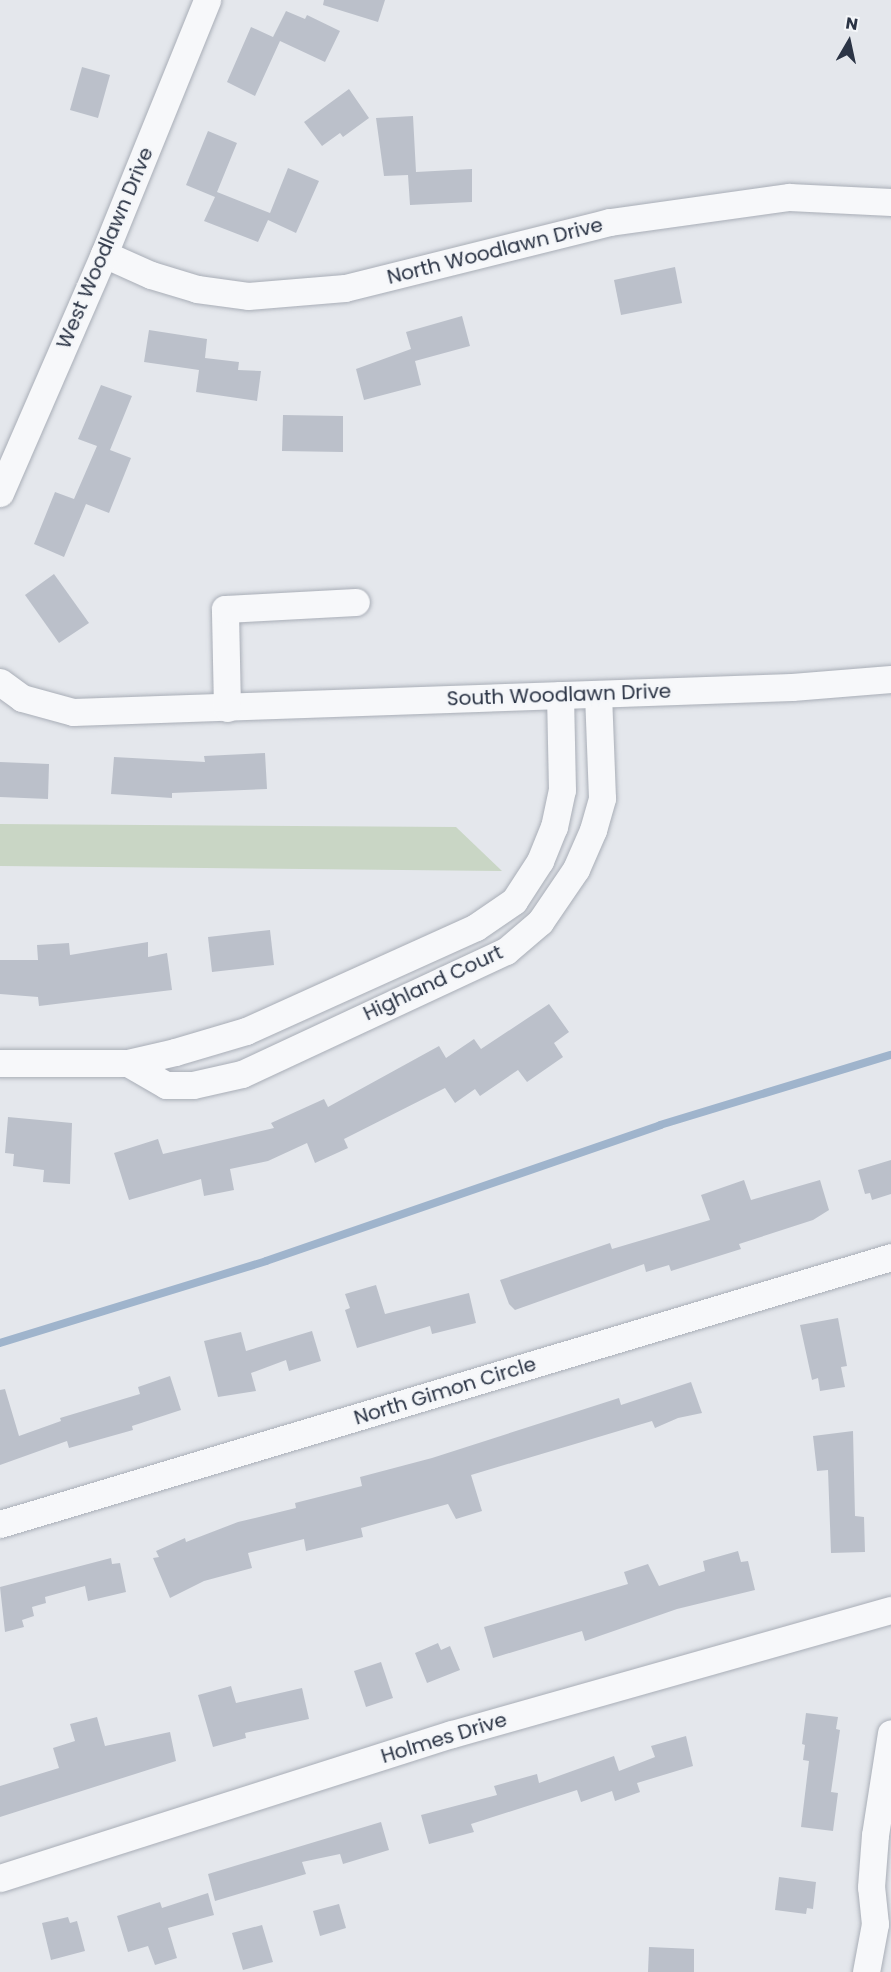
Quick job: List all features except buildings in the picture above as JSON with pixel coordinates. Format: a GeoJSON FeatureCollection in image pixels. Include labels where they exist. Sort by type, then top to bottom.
{"type":"FeatureCollection","features":[{"type":"Feature","properties":{"kind":"street","name":"West Woodlawn Drive"},"geometry":{"type":"LineString","coordinates":[[0,494],[104,254],[207,0]]}},
{"type":"Feature","properties":{"kind":"street","name":"North Woodlawn Drive"},"geometry":{"type":"LineString","coordinates":[[104,254],[186,285],[248,296],[345,288],[633,219],[789,197],[891,202]]}},
{"type":"Feature","properties":{"kind":"street"},"geometry":{"type":"LineString","coordinates":[[0,682],[22,698],[73,712],[227,708],[225,609],[356,602]]}},
{"type":"Feature","properties":{"kind":"street","name":"South Woodlawn Drive"},"geometry":{"type":"LineString","coordinates":[[227,708],[598,694],[891,679]]}},
{"type":"Feature","properties":{"kind":"street","name":"Highland Court"},"geometry":{"type":"LineString","coordinates":[[128,1063],[166,1085],[193,1084],[242,1074],[506,951],[540,922],[576,869],[593,830],[602,798],[598,694]]}},
{"type":"Feature","properties":{"kind":"street","name":"Highland Court"},"geometry":{"type":"LineString","coordinates":[[0,1063],[128,1063],[246,1030],[476,927],[514,901],[540,861],[554,827],[562,790],[560,695]]}},
{"type":"Feature","properties":{"kind":"street","name":"North Gimon Circle"},"geometry":{"type":"LineString","coordinates":[[0,1524],[890,1263]]}},
{"type":"Feature","properties":{"kind":"street","name":"Holmes Drive"},"geometry":{"type":"LineString","coordinates":[[0,1878],[452,1734],[891,1610]]}},
{"type":"Feature","properties":{"kind":"street"},"geometry":{"type":"LineString","coordinates":[[866,1972],[875,1924],[871,1887],[875,1835],[891,1733]]}},
{"type":"Feature","properties":{"kind":"street"},"geometry":{"type":"LineString","coordinates":[[875,1924],[891,1896]]}},
{"type":"Feature","properties":{"kind":"green space"},"geometry":{"type":"Polygon","coordinates":[[[0,824],[456,827],[502,871],[0,866],[0,824]]]}},
{"type":"Feature","properties":{"kind":"waterway"},"geometry":{"type":"LineString","coordinates":[[0,1343],[266,1261],[660,1125],[891,1055]]}}]}
